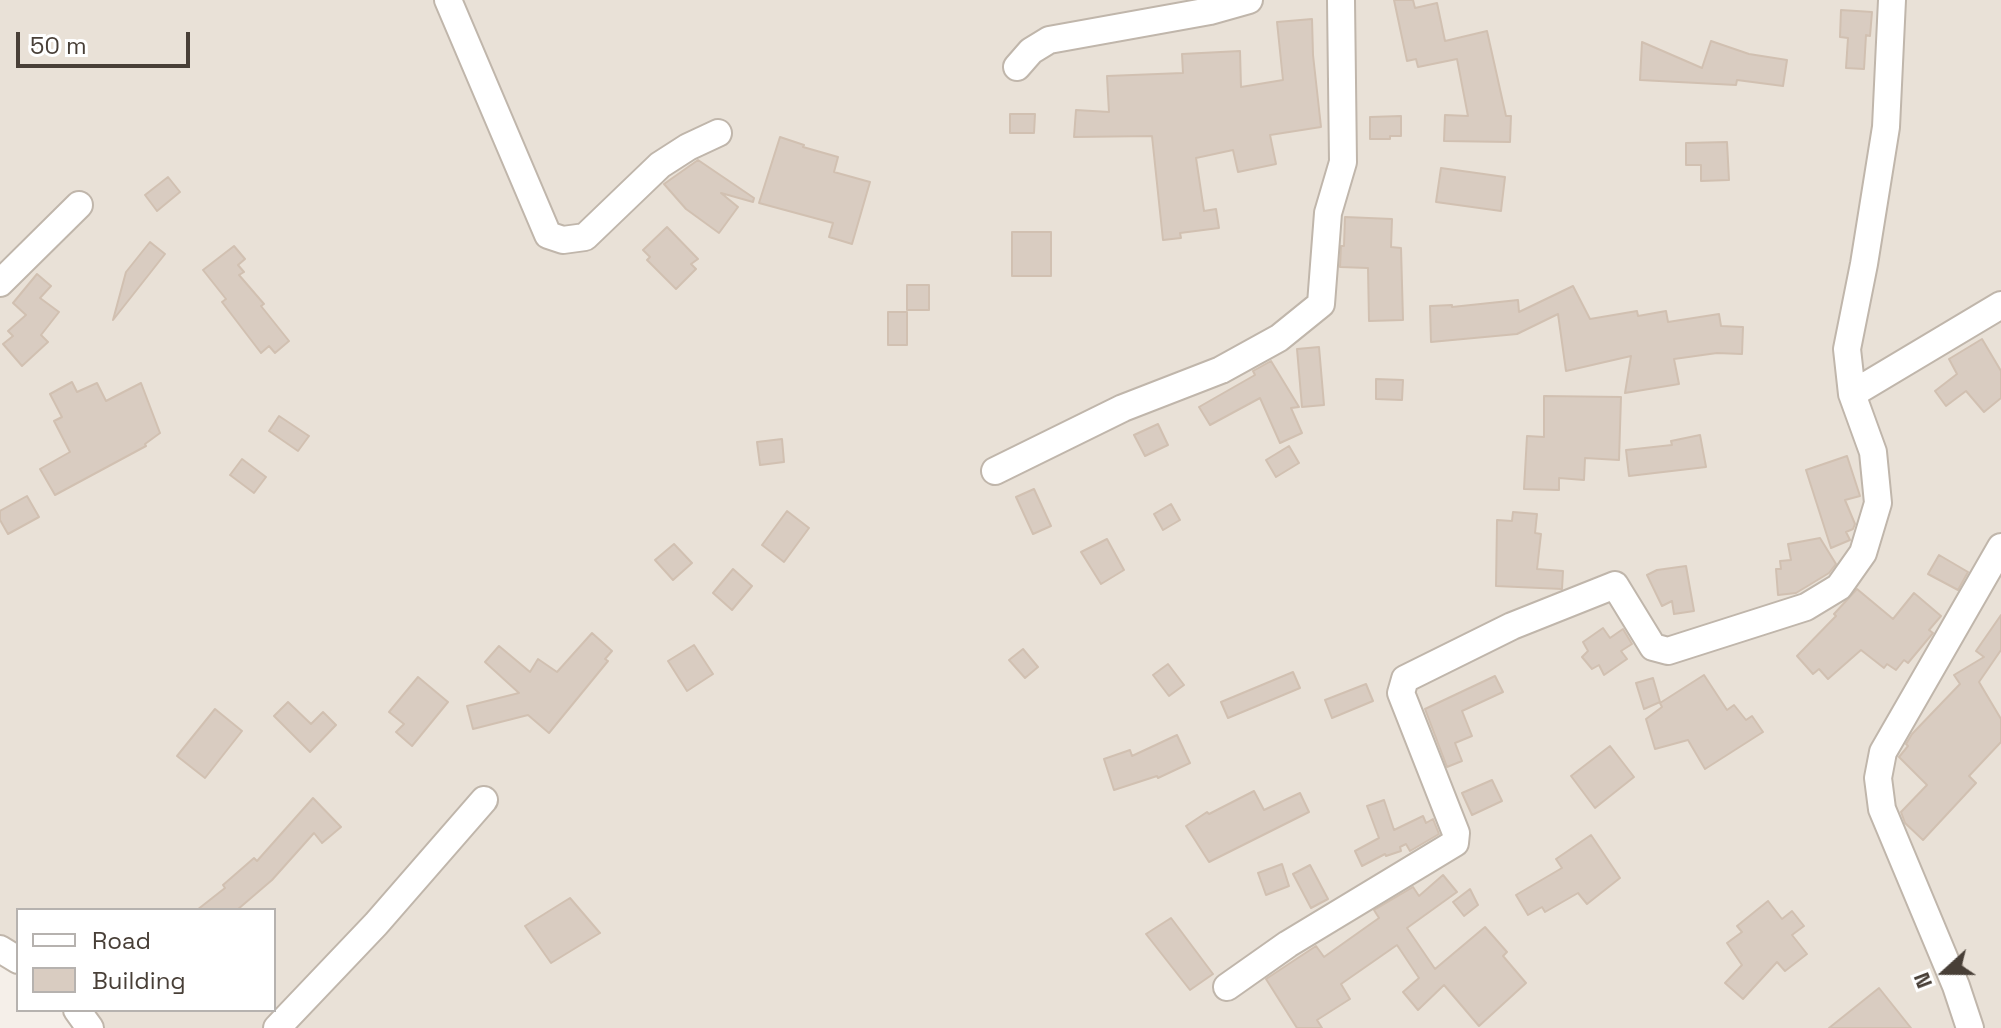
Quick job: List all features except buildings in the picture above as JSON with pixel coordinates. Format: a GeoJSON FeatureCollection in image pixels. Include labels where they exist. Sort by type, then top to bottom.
{"type":"FeatureCollection","features":[{"type":"Feature","properties":{"kind":"street"},"geometry":{"type":"LineString","coordinates":[[448,0],[548,235],[563,240],[585,237],[660,165],[718,133]]}},
{"type":"Feature","properties":{"kind":"street"},"geometry":{"type":"LineString","coordinates":[[1017,67],[1031,51],[1049,40],[1210,11],[1249,0]]}},
{"type":"Feature","properties":{"kind":"street"},"geometry":{"type":"LineString","coordinates":[[995,471],[1123,408],[1221,370],[1279,338],[1321,304],[1328,213],[1343,162],[1341,0]]}},
{"type":"Feature","properties":{"kind":"street"},"geometry":{"type":"LineString","coordinates":[[1227,987],[1288,944],[1455,843],[1456,833],[1401,693],[1405,679],[1512,626],[1615,585],[1653,647],[1668,651],[1806,607],[1839,587],[1863,553],[1878,503],[1873,452],[1852,394],[1847,349],[1886,127],[1892,0]]}},
{"type":"Feature","properties":{"kind":"street"},"geometry":{"type":"LineString","coordinates":[[0,283],[79,205]]}},
{"type":"Feature","properties":{"kind":"street"},"geometry":{"type":"LineString","coordinates":[[1852,394],[2001,305]]}},
{"type":"Feature","properties":{"kind":"street"},"geometry":{"type":"LineString","coordinates":[[1970,1028],[1956,986],[1882,809],[1878,778],[1883,752],[2001,547]]}},
{"type":"Feature","properties":{"kind":"street"},"geometry":{"type":"LineString","coordinates":[[277,1028],[376,924],[484,800]]}},
{"type":"Feature","properties":{"kind":"shaded area"},"geometry":{"type":"Polygon","coordinates":[[[0,0],[2001,0],[2001,1028],[91,1028],[78,1012],[276,1012],[276,908],[16,908],[16,961],[0,951],[0,0]]]}}]}
